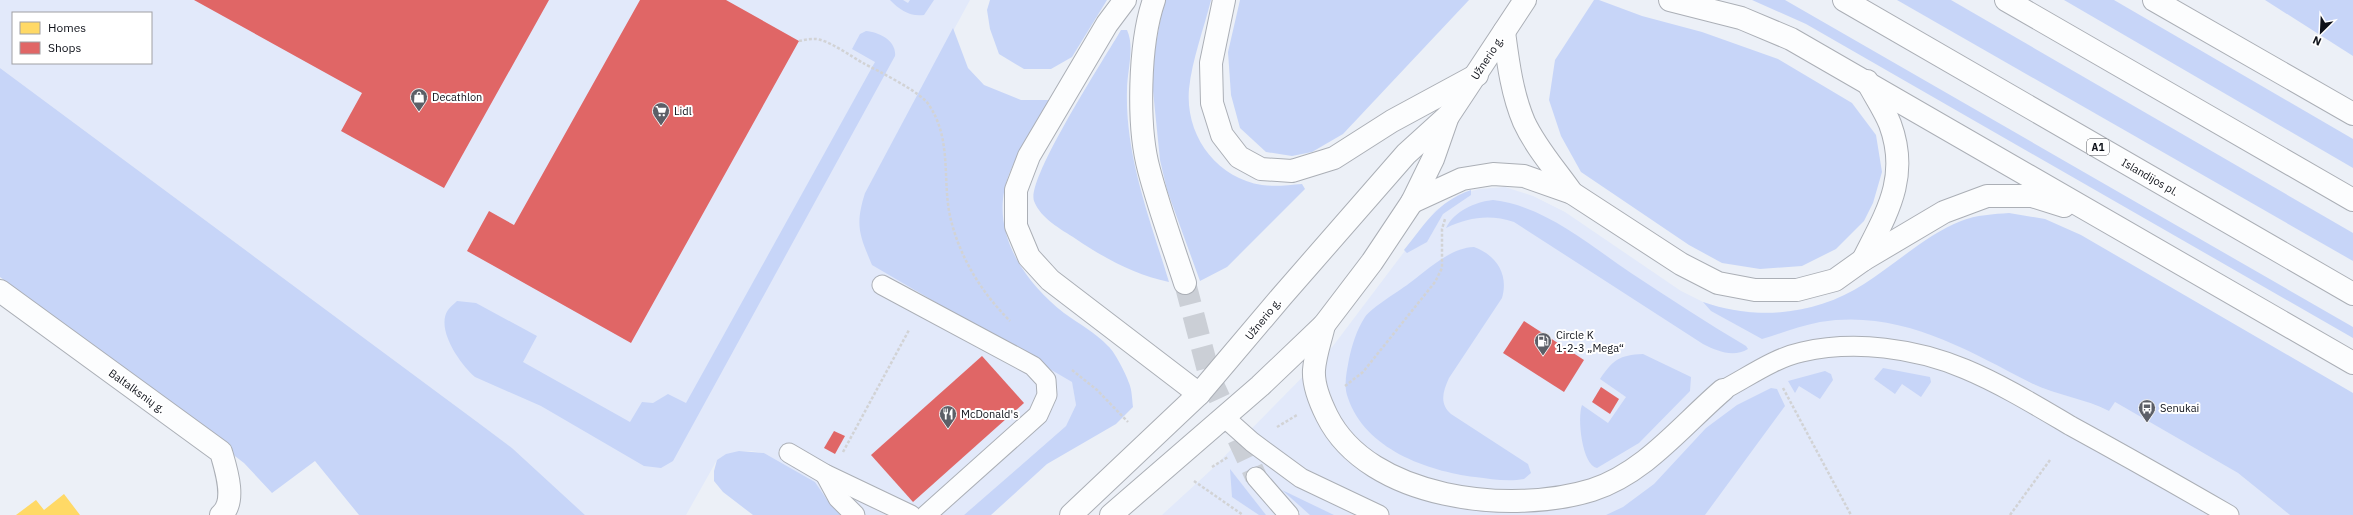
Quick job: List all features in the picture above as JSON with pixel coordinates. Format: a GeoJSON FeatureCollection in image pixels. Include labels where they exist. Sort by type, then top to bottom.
{"type":"FeatureCollection","features":[{"type":"Feature","properties":{"kind":"main road"},"geometry":{"type":"LineString","coordinates":[[1125,0],[1107,24],[1029,156],[1016,190],[1016,226],[1029,257],[1050,280],[1200,394],[1224,417]]}},
{"type":"Feature","properties":{"kind":"main road"},"geometry":{"type":"LineString","coordinates":[[1154,0],[1149,15],[1146,38],[1142,115],[1148,168],[1186,283]]}},
{"type":"Feature","properties":{"kind":"main road"},"geometry":{"type":"LineString","coordinates":[[1224,0],[1211,63],[1212,103],[1222,135],[1238,157],[1261,169],[1292,171],[1334,158],[1392,121],[1476,75]]}},
{"type":"Feature","properties":{"kind":"main road","name":"Užnerio g."},"geometry":{"type":"LineString","coordinates":[[1071,515],[1200,394],[1282,296],[1406,154],[1449,115],[1525,0]]}},
{"type":"Feature","properties":{"kind":"main road"},"geometry":{"type":"LineString","coordinates":[[1670,0],[1741,18],[1791,39],[1867,81],[2353,363]]}},
{"type":"Feature","properties":{"kind":"main road","name":"Islandijos pl."},"geometry":{"type":"LineString","coordinates":[[1844,0],[2353,294]]}},
{"type":"Feature","properties":{"kind":"main road"},"geometry":{"type":"LineString","coordinates":[[2006,0],[2353,200]]}},
{"type":"Feature","properties":{"kind":"main road"},"geometry":{"type":"LineString","coordinates":[[2154,0],[2353,114]]}},
{"type":"Feature","properties":{"kind":"main road"},"geometry":{"type":"LineString","coordinates":[[2171,0],[2193,22]]}},
{"type":"Feature","properties":{"kind":"main road"},"geometry":{"type":"LineString","coordinates":[[1504,32],[1515,94],[1524,122],[1541,151],[1572,193]]}},
{"type":"Feature","properties":{"kind":"main road"},"geometry":{"type":"LineString","coordinates":[[1863,260],[1891,204],[1899,164],[1890,124],[1867,81]]}},
{"type":"Feature","properties":{"kind":"main road","name":"Užnerio g."},"geometry":{"type":"LineString","coordinates":[[1111,515],[1224,417],[1324,325],[1372,262],[1412,202],[1433,159],[1449,115]]}},
{"type":"Feature","properties":{"kind":"main road"},"geometry":{"type":"LineString","coordinates":[[1412,202],[1462,179],[1493,174],[1524,176],[1572,193],[1681,264],[1718,282],[1756,290],[1797,290],[1835,280],[1863,260],[1944,212],[1987,196],[2032,196],[2102,218]]}},
{"type":"Feature","properties":{"kind":"main road","name":"Baltalksnių g."},"geometry":{"type":"LineString","coordinates":[[0,291],[221,452],[230,484],[225,512],[221,515]]}},
{"type":"Feature","properties":{"kind":"main road"},"geometry":{"type":"LineString","coordinates":[[1324,325],[1314,370],[1319,402],[1332,428],[1350,449],[1384,473],[1429,491],[1478,501],[1522,503],[1572,496],[1593,490],[1621,477],[1646,460],[1723,390]]}},
{"type":"Feature","properties":{"kind":"lane"},"geometry":{"type":"LineString","coordinates":[[882,285],[1033,366],[1046,380],[1047,394],[1038,415],[926,515]]}},
{"type":"Feature","properties":{"kind":"lane"},"geometry":{"type":"LineString","coordinates":[[1723,390],[1770,365],[1800,352],[1835,347],[1876,347],[1935,358],[1966,369],[2038,407],[2229,515]]}},
{"type":"Feature","properties":{"kind":"lane"},"geometry":{"type":"LineString","coordinates":[[1224,417],[1252,442],[1301,478],[1379,515]]}},
{"type":"Feature","properties":{"kind":"lane"},"geometry":{"type":"LineString","coordinates":[[789,453],[828,475],[910,515]]}},
{"type":"Feature","properties":{"kind":"lane"},"geometry":{"type":"LineString","coordinates":[[828,475],[838,498],[856,515]]}},
{"type":"Feature","properties":{"kind":"lane"},"geometry":{"type":"LineString","coordinates":[[1256,477],[1289,515]]}},
{"type":"Feature","properties":{"kind":"path"},"geometry":{"type":"LineString","coordinates":[[1206,472],[1252,442],[1355,380],[1363,372],[1435,282],[1442,268],[1442,229],[1444,222],[1448,217]]}},
{"type":"Feature","properties":{"kind":"path"},"geometry":{"type":"LineString","coordinates":[[828,475],[921,306]]}},
{"type":"Feature","properties":{"kind":"path"},"geometry":{"type":"LineString","coordinates":[[1770,365],[1851,515]]}},
{"type":"Feature","properties":{"kind":"path"},"geometry":{"type":"LineString","coordinates":[[2010,515],[2050,460]]}},
{"type":"Feature","properties":{"kind":"path"},"geometry":{"type":"LineString","coordinates":[[1193,480],[1199,476]]}},
{"type":"Feature","properties":{"kind":"shaded area"},"geometry":{"type":"Polygon","coordinates":[[[0,0],[970,0],[865,193],[917,293],[1072,381],[1076,405],[1066,426],[964,515],[844,515],[828,501],[815,482],[764,453],[739,451],[717,460],[686,515],[585,515],[512,448],[0,68],[0,0]]]}},
{"type":"Feature","properties":{"kind":"shaded area"},"geometry":{"type":"Polygon","coordinates":[[[890,0],[903,0],[908,3],[910,0],[934,0],[924,15],[914,15],[898,7],[890,0]]]}},
{"type":"Feature","properties":{"kind":"shaded area"},"geometry":{"type":"Polygon","coordinates":[[[990,0],[1107,0],[1072,57],[1051,69],[1024,69],[999,54],[990,29],[987,10],[990,0]]]}},
{"type":"Feature","properties":{"kind":"shaded area"},"geometry":{"type":"Polygon","coordinates":[[[1164,0],[1211,0],[1195,55],[1189,89],[1189,106],[1192,122],[1198,138],[1207,152],[1218,164],[1231,174],[1245,181],[1267,186],[1302,184],[1305,189],[1227,267],[1200,281],[1167,190],[1160,160],[1151,71],[1164,0]]]}},
{"type":"Feature","properties":{"kind":"shaded area"},"geometry":{"type":"Polygon","coordinates":[[[1240,0],[1469,0],[1343,134],[1312,152],[1292,156],[1266,152],[1240,128],[1231,95],[1228,52],[1240,0]]]}},
{"type":"Feature","properties":{"kind":"shaded area"},"geometry":{"type":"Polygon","coordinates":[[[1594,0],[1599,0],[1642,16],[1702,32],[1778,59],[1852,103],[1876,135],[1882,172],[1873,203],[1864,221],[1836,249],[1802,266],[1760,269],[1722,263],[1689,245],[1581,172],[1561,136],[1549,100],[1555,60],[1594,0]]]}},
{"type":"Feature","properties":{"kind":"shaded area"},"geometry":{"type":"Polygon","coordinates":[[[1752,0],[1785,0],[2353,327],[2353,338],[1806,24],[1752,0]]]}},
{"type":"Feature","properties":{"kind":"shaded area"},"geometry":{"type":"Polygon","coordinates":[[[1897,0],[1951,0],[2353,233],[2353,261],[1897,0]]]}},
{"type":"Feature","properties":{"kind":"shaded area"},"geometry":{"type":"Polygon","coordinates":[[[2064,0],[2114,0],[2353,139],[2353,168],[2064,0]]]}},
{"type":"Feature","properties":{"kind":"shaded area"},"geometry":{"type":"Polygon","coordinates":[[[2265,0],[2353,0],[2353,56],[2265,0]]]}},
{"type":"Feature","properties":{"kind":"shaded area"},"geometry":{"type":"Polygon","coordinates":[[[953,28],[968,68],[984,85],[1021,100],[1050,100],[1023,144],[1010,172],[1004,192],[1003,212],[1006,232],[1012,250],[1022,268],[1034,284],[1064,313],[1098,337],[1114,353],[1128,379],[1133,407],[1116,424],[1047,464],[991,515],[964,515],[1066,426],[1076,405],[1072,382],[872,265],[861,237],[859,222],[865,193],[953,28]]]}},
{"type":"Feature","properties":{"kind":"shaded area"},"geometry":{"type":"Polygon","coordinates":[[[1121,30],[1127,30],[1131,51],[1127,83],[1127,115],[1134,163],[1169,282],[1144,275],[1120,265],[1098,253],[1052,223],[1041,213],[1034,201],[1035,188],[1054,144],[1121,30]]]}},
{"type":"Feature","properties":{"kind":"shaded area"},"geometry":{"type":"Polygon","coordinates":[[[866,31],[876,33],[886,38],[893,46],[895,56],[673,461],[661,468],[644,466],[541,406],[475,377],[463,364],[451,346],[445,327],[445,318],[448,310],[457,301],[476,303],[537,336],[523,362],[630,422],[642,402],[653,403],[668,394],[686,403],[875,62],[852,49],[860,34],[866,31]]]}},
{"type":"Feature","properties":{"kind":"shaded area"},"geometry":{"type":"Polygon","coordinates":[[[0,68],[512,448],[585,515],[359,515],[315,461],[272,493],[244,463],[0,277],[0,68]]]}},
{"type":"Feature","properties":{"kind":"shaded area"},"geometry":{"type":"Polygon","coordinates":[[[1505,187],[1533,196],[1565,212],[1681,291],[1703,302],[1728,310],[1773,314],[1814,307],[1834,300],[1943,338],[1973,351],[2030,383],[2048,390],[2083,400],[2109,411],[2115,402],[2238,473],[2290,515],[1162,515],[1211,470],[1333,346],[1435,211],[1458,195],[1479,189],[1505,187]]]}},
{"type":"Feature","properties":{"kind":"shaded area"},"geometry":{"type":"Polygon","coordinates":[[[1471,190],[1471,195],[1443,214],[1427,242],[1407,253],[1404,250],[1433,214],[1449,201],[1471,190]]]}},
{"type":"Feature","properties":{"kind":"shaded area"},"geometry":{"type":"Polygon","coordinates":[[[1493,200],[1512,204],[1548,218],[1582,239],[1660,292],[1746,346],[1748,349],[1742,352],[1731,353],[1719,351],[1703,344],[1514,222],[1488,217],[1463,221],[1446,228],[1454,217],[1466,208],[1493,200]]]}},
{"type":"Feature","properties":{"kind":"shaded area"},"geometry":{"type":"Polygon","coordinates":[[[2009,213],[2045,219],[2081,235],[2353,393],[2353,515],[2290,515],[2238,473],[2115,402],[2109,411],[2049,390],[2029,382],[1980,356],[1929,334],[1903,326],[1876,321],[1849,319],[1820,322],[1762,339],[1711,311],[1703,302],[1744,312],[1765,313],[1786,312],[1826,303],[1864,284],[1924,241],[1949,226],[1973,217],[2009,213]]]}},
{"type":"Feature","properties":{"kind":"shaded area"},"geometry":{"type":"Polygon","coordinates":[[[1474,247],[1489,255],[1499,266],[1504,281],[1504,289],[1502,298],[1449,378],[1444,392],[1444,402],[1447,410],[1451,414],[1528,464],[1531,473],[1524,479],[1500,480],[1456,474],[1418,463],[1400,454],[1383,444],[1368,431],[1356,416],[1348,398],[1346,389],[1347,368],[1350,354],[1357,332],[1365,317],[1380,304],[1441,260],[1457,251],[1474,247]]]}},
{"type":"Feature","properties":{"kind":"shaded area"},"geometry":{"type":"Polygon","coordinates":[[[1643,354],[1691,377],[1690,391],[1639,443],[1597,468],[1592,465],[1584,450],[1580,420],[1582,405],[1608,423],[1626,397],[1600,379],[1613,363],[1622,357],[1643,354]]]}},
{"type":"Feature","properties":{"kind":"shaded area"},"geometry":{"type":"Polygon","coordinates":[[[1883,368],[1930,377],[1931,382],[1921,397],[1902,384],[1895,394],[1874,379],[1883,368]]]}},
{"type":"Feature","properties":{"kind":"shaded area"},"geometry":{"type":"Polygon","coordinates":[[[1825,371],[1831,374],[1833,380],[1820,399],[1799,386],[1795,393],[1788,381],[1825,371]]]}},
{"type":"Feature","properties":{"kind":"shaded area"},"geometry":{"type":"Polygon","coordinates":[[[1771,388],[1777,389],[1785,406],[1705,515],[1606,515],[1623,507],[1654,484],[1706,428],[1737,405],[1771,388]]]}},
{"type":"Feature","properties":{"kind":"shaded area"},"geometry":{"type":"Polygon","coordinates":[[[739,451],[764,453],[815,482],[828,501],[844,515],[753,515],[723,492],[714,481],[714,471],[717,460],[726,454],[739,451]]]}},
{"type":"Feature","properties":{"kind":"shaded area"},"geometry":{"type":"Polygon","coordinates":[[[1230,469],[1266,515],[1259,515],[1232,497],[1230,469]]]}},
{"type":"Feature","properties":{"kind":"shaded area"},"geometry":{"type":"Polygon","coordinates":[[[1282,490],[1334,515],[1310,515],[1282,490]]]}},
{"type":"Feature","properties":{"kind":"building: Homes"},"geometry":{"type":"Polygon","coordinates":[[[64,494],[80,515],[16,515],[36,500],[44,510],[64,494]]]}},
{"type":"Feature","properties":{"kind":"building: Shops","name":"Decathlon"},"geometry":{"type":"Polygon","coordinates":[[[194,0],[549,0],[444,188],[341,131],[362,93],[194,0]]]}},
{"type":"Feature","properties":{"kind":"building: Shops","name":"Lidl"},"geometry":{"type":"Polygon","coordinates":[[[640,0],[726,0],[799,41],[631,343],[467,251],[489,211],[514,225],[640,0]]]}},
{"type":"Feature","properties":{"kind":"building: Shops"},"geometry":{"type":"Polygon","coordinates":[[[1524,321],[1584,360],[1564,392],[1503,353],[1524,321]]]}},
{"type":"Feature","properties":{"kind":"building: Shops","name":"McDonald's"},"geometry":{"type":"Polygon","coordinates":[[[982,356],[1024,403],[913,502],[871,455],[982,356]]]}},
{"type":"Feature","properties":{"kind":"building: Shops"},"geometry":{"type":"Polygon","coordinates":[[[1601,387],[1619,399],[1610,414],[1592,402],[1601,387]]]}},
{"type":"Feature","properties":{"kind":"building: Shops"},"geometry":{"type":"Polygon","coordinates":[[[834,431],[845,436],[835,454],[824,448],[834,431]]]}},
{"type":"Feature","properties":{"kind":"tunnel"},"geometry":{"type":"LineString","coordinates":[[1185,283],[1210,378],[1256,477]]}},
{"type":"Feature","properties":{"kind":"place","name":"Decathlon"},"geometry":{"type":"Point","coordinates":[419,112]}},
{"type":"Feature","properties":{"kind":"place","name":"Lidl"},"geometry":{"type":"Point","coordinates":[661,126]}},
{"type":"Feature","properties":{"kind":"place","name":"Circle K 1-2-3 „Mega“"},"geometry":{"type":"Point","coordinates":[1543,356]}},
{"type":"Feature","properties":{"kind":"place","name":"Senukai"},"geometry":{"type":"Point","coordinates":[2147,423]}},
{"type":"Feature","properties":{"kind":"place","name":"McDonald's"},"geometry":{"type":"Point","coordinates":[948,429]}}]}
